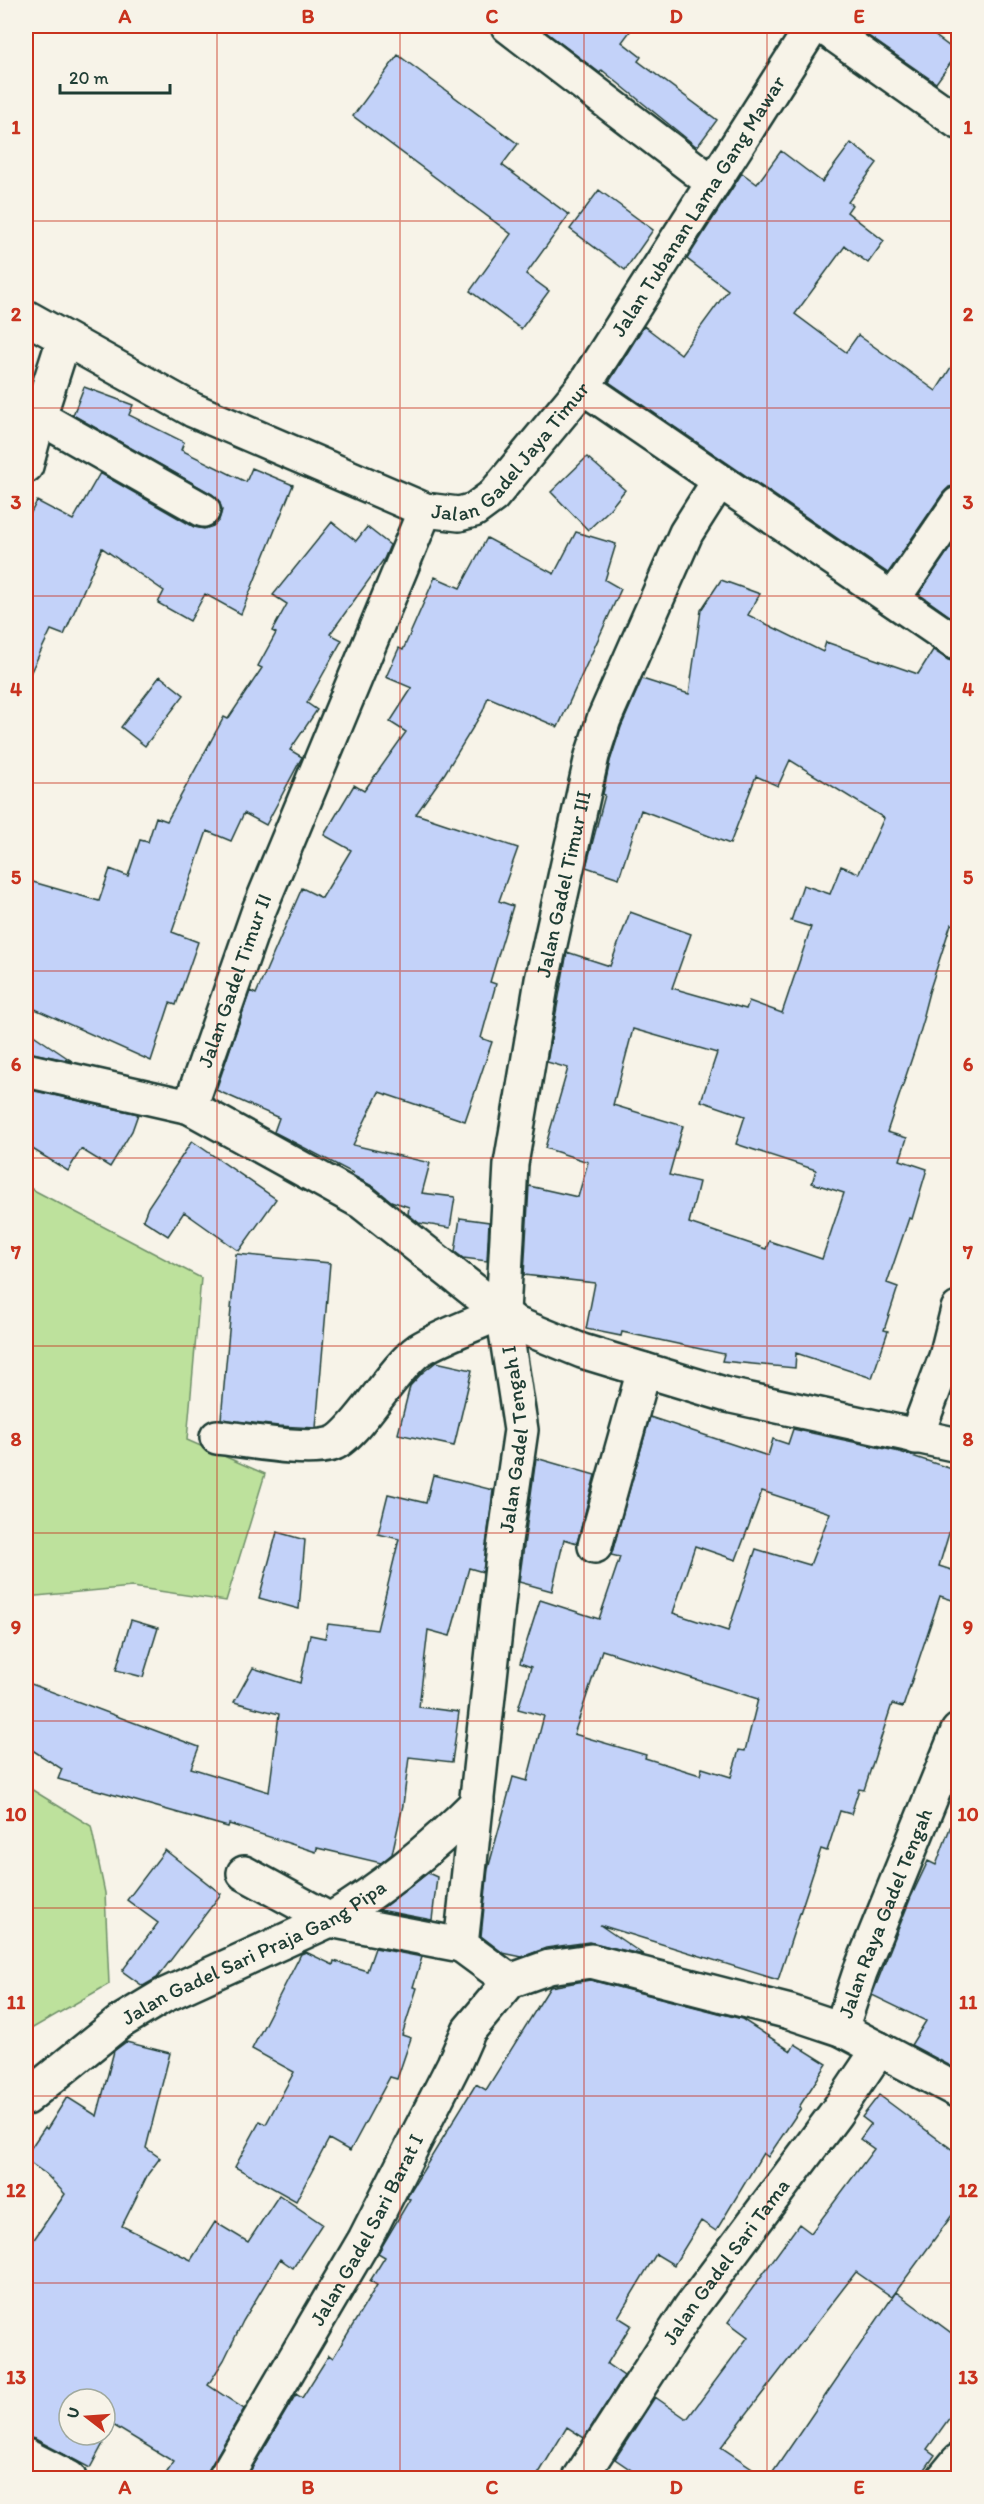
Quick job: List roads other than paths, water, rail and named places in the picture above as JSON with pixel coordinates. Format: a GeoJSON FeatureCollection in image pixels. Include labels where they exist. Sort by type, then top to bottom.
{"type":"FeatureCollection","features":[{"type":"Feature","properties":{"kind":"street"},"geometry":{"type":"LineString","coordinates":[[508,26],[713,183]]}},
{"type":"Feature","properties":{"kind":"street","name":"Jalan Tubanan Lama Gang Mawar"},"geometry":{"type":"LineString","coordinates":[[583,387],[813,26]]}},
{"type":"Feature","properties":{"kind":"street"},"geometry":{"type":"LineString","coordinates":[[822,26],[958,122]]}},
{"type":"Feature","properties":{"kind":"street","name":"Jalan Gadel Jaya Timur"},"geometry":{"type":"LineString","coordinates":[[26,316],[193,410],[425,510],[459,514],[474,510],[493,496],[583,387],[958,644]]}},
{"type":"Feature","properties":{"kind":"street"},"geometry":{"type":"LineString","coordinates":[[26,466],[64,339]]}},
{"type":"Feature","properties":{"kind":"street"},"geometry":{"type":"LineString","coordinates":[[39,417],[203,510]]}},
{"type":"Feature","properties":{"kind":"street","name":"Jalan Gadel Timur III"},"geometry":{"type":"LineString","coordinates":[[503,1312],[511,1164],[542,980],[592,756],[604,719],[686,533],[720,481]]}},
{"type":"Feature","properties":{"kind":"street"},"geometry":{"type":"LineString","coordinates":[[893,599],[958,504]]}},
{"type":"Feature","properties":{"kind":"street","name":"Jalan Gadel Timur II"},"geometry":{"type":"LineString","coordinates":[[190,1107],[259,910],[425,510]]}},
{"type":"Feature","properties":{"kind":"street"},"geometry":{"type":"LineString","coordinates":[[26,1070],[190,1107],[362,1202],[503,1312],[419,1351],[391,1378],[346,1435],[333,1444],[309,1447],[218,1437]]}},
{"type":"Feature","properties":{"kind":"street"},"geometry":{"type":"LineString","coordinates":[[916,1437],[946,1357],[958,1309]]}},
{"type":"Feature","properties":{"kind":"street","name":"Jalan Gadel Tengah I"},"geometry":{"type":"LineString","coordinates":[[503,1312],[516,1324],[582,1351],[727,1395],[958,1445]]}},
{"type":"Feature","properties":{"kind":"street","name":"Jalan Gadel Tengah I"},"geometry":{"type":"LineString","coordinates":[[461,1945],[504,1548],[520,1430],[503,1312]]}},
{"type":"Feature","properties":{"kind":"street"},"geometry":{"type":"LineString","coordinates":[[594,1546],[644,1370]]}},
{"type":"Feature","properties":{"kind":"street","name":"Jalan Raya Gadel Tengah"},"geometry":{"type":"LineString","coordinates":[[841,2029],[860,1972],[958,1731]]}},
{"type":"Feature","properties":{"kind":"street","name":"Jalan Gadel Sari Praja Gang Pipa"},"geometry":{"type":"LineString","coordinates":[[26,2098],[120,2022],[163,1996],[330,1920],[385,1885],[444,1836],[477,1803]]}},
{"type":"Feature","properties":{"kind":"street"},"geometry":{"type":"LineString","coordinates":[[244,1873],[330,1920],[461,1945],[510,1981],[549,1967],[591,1961],[790,2012],[841,2029],[958,2091]]}},
{"type":"Feature","properties":{"kind":"street","name":"Jalan Gadel Sari Barat I"},"geometry":{"type":"LineString","coordinates":[[225,2478],[365,2239],[469,2030],[510,1981]]}},
{"type":"Feature","properties":{"kind":"street","name":"Jalan Gadel Sari Tama"},"geometry":{"type":"LineString","coordinates":[[580,2478],[690,2308],[836,2113],[879,2049]]}},
{"type":"Feature","properties":{"kind":"street"},"geometry":{"type":"LineString","coordinates":[[26,2457],[69,2478]]}},
{"type":"Feature","properties":{"kind":"street"},"geometry":{"type":"LineString","coordinates":[[944,2478],[958,2462]]}}]}
